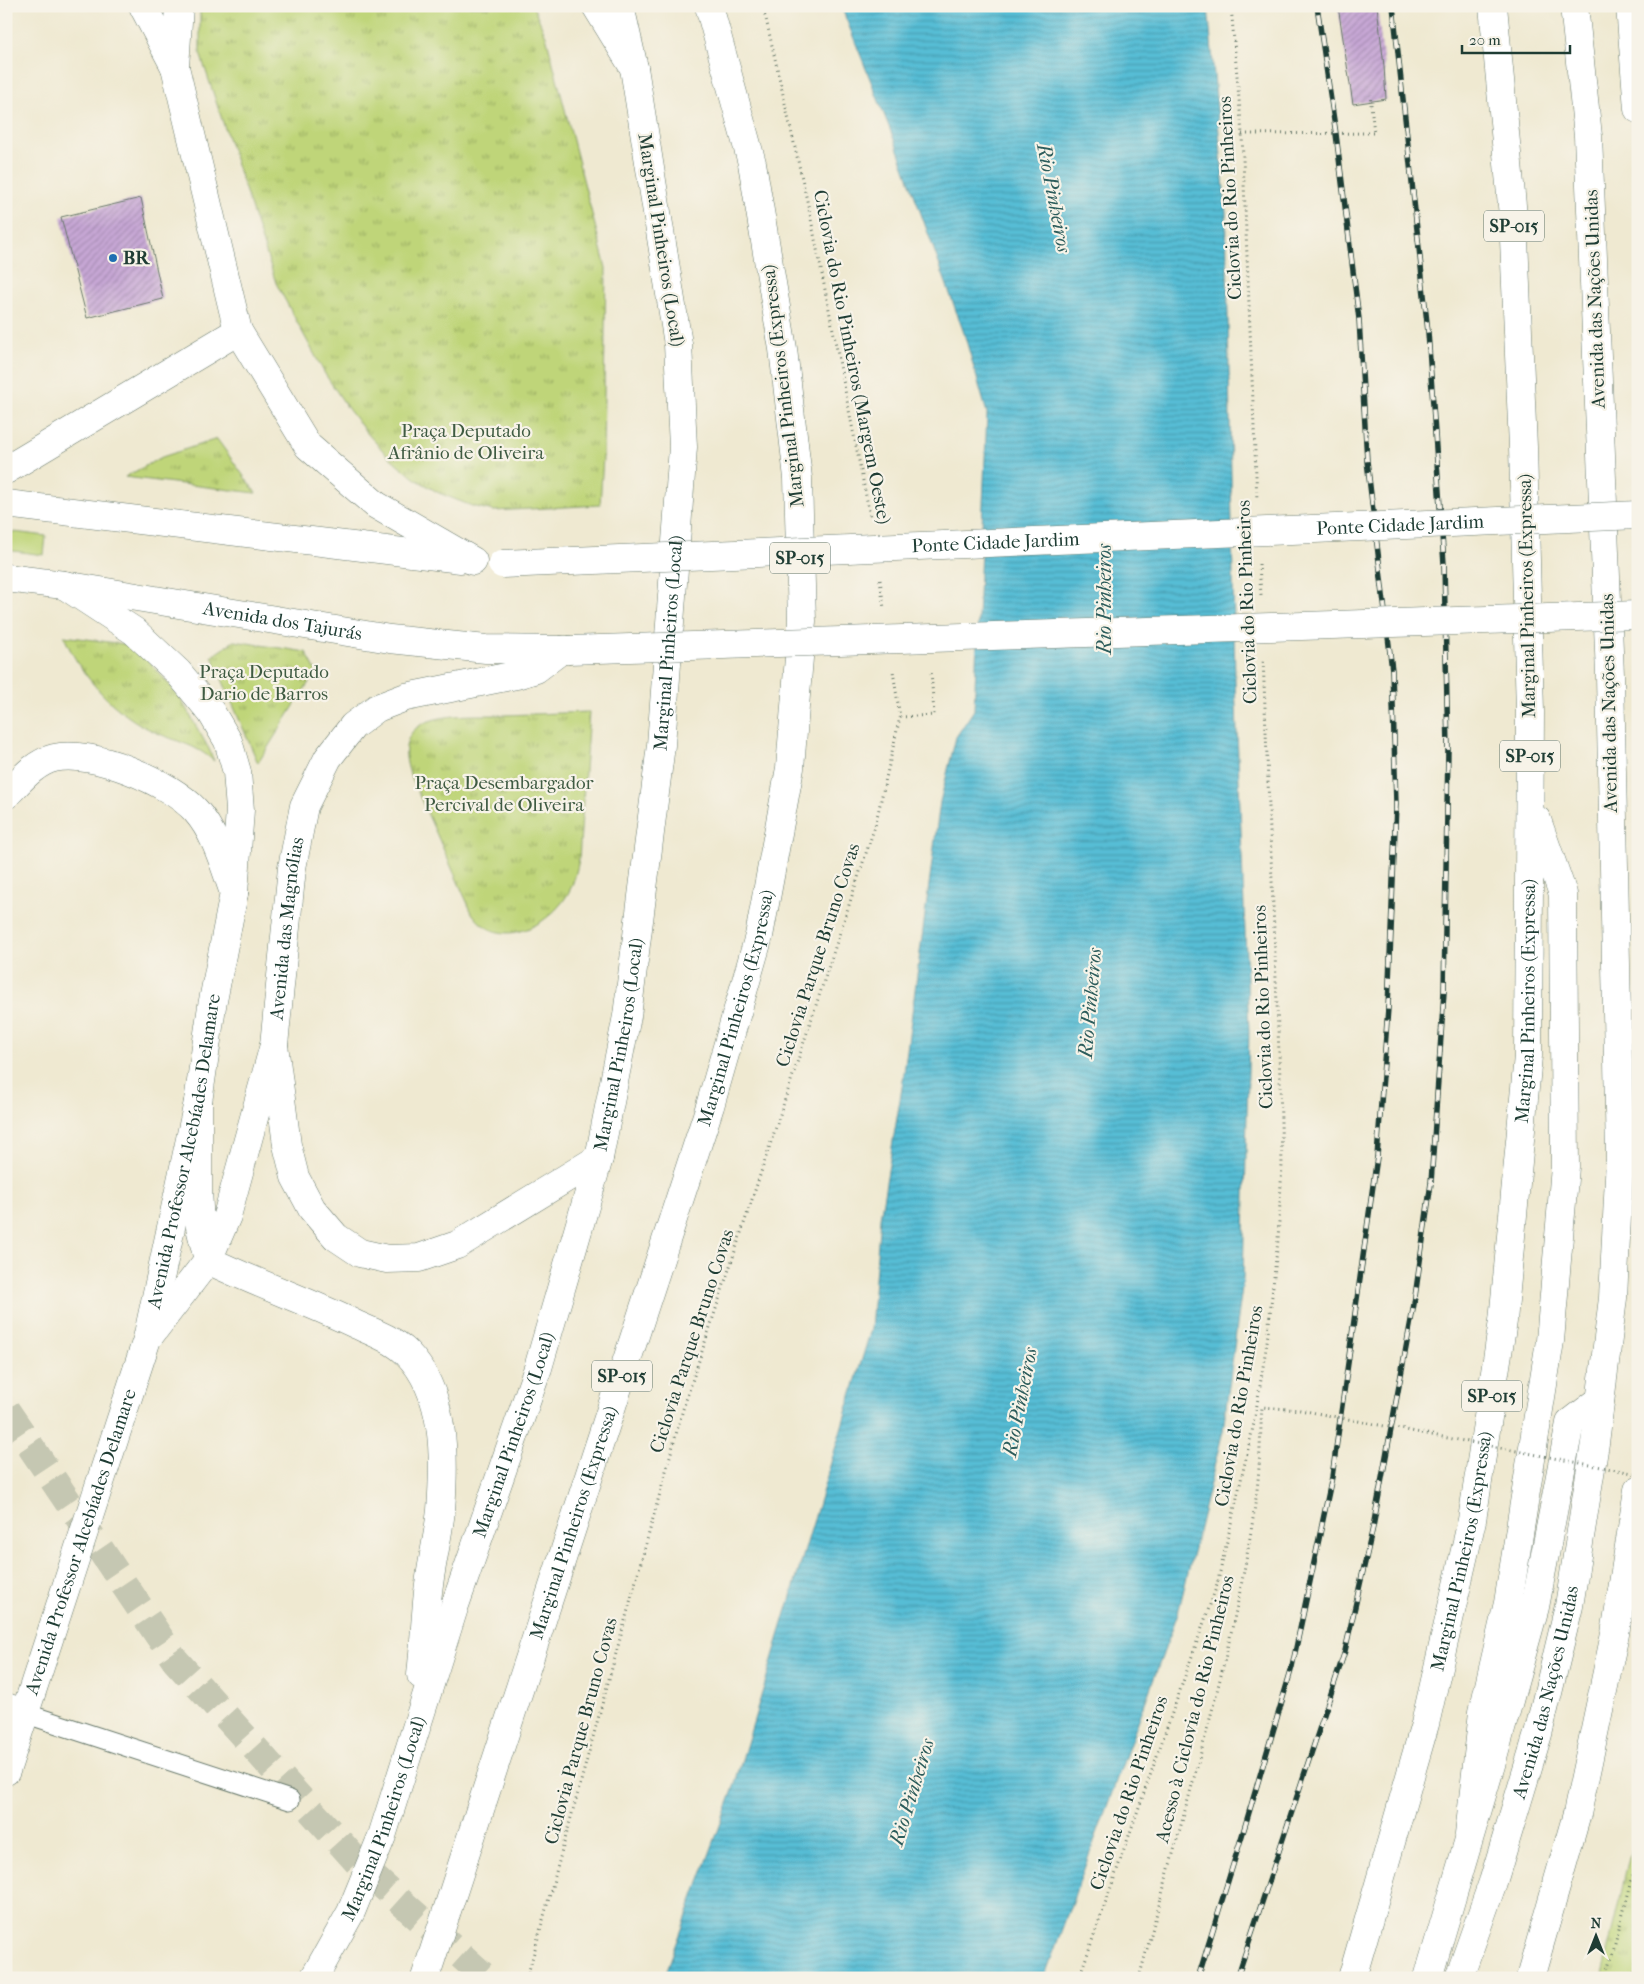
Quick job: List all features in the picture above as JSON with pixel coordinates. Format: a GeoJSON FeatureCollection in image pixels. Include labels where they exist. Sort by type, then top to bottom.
{"type":"FeatureCollection","features":[{"type":"Feature","properties":{"kind":"main road"},"geometry":{"type":"LineString","coordinates":[[144,6],[174,67],[238,331],[308,446],[376,505],[473,561]]}},
{"type":"Feature","properties":{"kind":"main road"},"geometry":{"type":"LineString","coordinates":[[174,67],[179,6]]}},
{"type":"Feature","properties":{"kind":"main road"},"geometry":{"type":"LineString","coordinates":[[596,6],[634,68]]}},
{"type":"Feature","properties":{"kind":"main road","name":"Marginal Pinheiros (Local)"},"geometry":{"type":"LineString","coordinates":[[314,1978],[351,1912],[379,1844],[454,1608],[538,1368],[599,1158],[627,1016],[661,745],[683,447],[678,344],[634,68],[620,6]]}},
{"type":"Feature","properties":{"kind":"main road","name":"Marginal Pinheiros (Expressa)"},"geometry":{"type":"LineString","coordinates":[[426,1978],[710,1106],[759,936],[790,768],[802,621],[798,478],[783,349],[752,163],[709,6]]}},
{"type":"Feature","properties":{"kind":"main road","name":"Marginal Pinheiros (Expressa)"},"geometry":{"type":"LineString","coordinates":[[1352,1978],[1425,1724],[1472,1520],[1503,1322],[1528,1056],[1530,712],[1523,447],[1513,216],[1492,6]]}},
{"type":"Feature","properties":{"kind":"main road","name":"Avenida das Nações Unidas"},"geometry":{"type":"LineString","coordinates":[[1459,1978],[1493,1882],[1542,1716],[1569,1606],[1600,1400],[1613,1298],[1619,1176],[1610,675],[1589,156],[1574,6]]}},
{"type":"Feature","properties":{"kind":"main road"},"geometry":{"type":"LineString","coordinates":[[1632,11],[1638,109]]}},
{"type":"Feature","properties":{"kind":"main road"},"geometry":{"type":"LineString","coordinates":[[6,470],[238,331]]}},
{"type":"Feature","properties":{"kind":"main road"},"geometry":{"type":"LineString","coordinates":[[6,504],[473,561]]}},
{"type":"Feature","properties":{"kind":"main road","name":"Ponte Cidade Jardim"},"geometry":{"type":"LineString","coordinates":[[473,561],[502,564],[1638,515]]}},
{"type":"Feature","properties":{"kind":"main road","name":"Avenida dos Tajurás"},"geometry":{"type":"LineString","coordinates":[[6,578],[64,585],[390,640],[486,649],[565,650]]}},
{"type":"Feature","properties":{"kind":"main road","name":"Avenida Professor Alcebíades Delamare"},"geometry":{"type":"LineString","coordinates":[[6,1771],[15,1710],[147,1339],[198,1102],[212,1006],[234,893],[240,810],[237,772],[228,741],[211,712],[178,672],[134,631],[64,585]]}},
{"type":"Feature","properties":{"kind":"main road"},"geometry":{"type":"LineString","coordinates":[[565,650],[1638,615]]}},
{"type":"Feature","properties":{"kind":"main road","name":"Avenida das Magnólias"},"geometry":{"type":"LineString","coordinates":[[147,1339],[208,1260],[227,1216],[274,1045],[292,868],[304,806],[328,758],[353,726],[377,708],[406,697],[516,675],[536,669],[565,650]]}},
{"type":"Feature","properties":{"kind":"main road"},"geometry":{"type":"LineString","coordinates":[[6,795],[38,765],[55,758],[80,757],[119,765],[167,788],[196,811],[215,840],[234,893]]}},
{"type":"Feature","properties":{"kind":"main road"},"geometry":{"type":"LineString","coordinates":[[1428,1978],[1466,1846],[1483,1712],[1508,1602],[1550,1341],[1565,1167],[1563,894],[1530,799]]}},
{"type":"Feature","properties":{"kind":"main road"},"geometry":{"type":"LineString","coordinates":[[274,1045],[287,1146],[295,1177],[312,1209],[336,1237],[360,1254],[387,1259],[419,1258],[457,1245],[599,1158]]}},
{"type":"Feature","properties":{"kind":"main road"},"geometry":{"type":"LineString","coordinates":[[198,1102],[200,1227],[208,1260],[237,1274],[324,1309],[381,1336],[406,1352],[430,1386],[438,1413],[442,1459],[441,1511],[428,1592],[418,1724]]}},
{"type":"Feature","properties":{"kind":"main road","name":"Avenida das Nações Unidas"},"geometry":{"type":"LineString","coordinates":[[1466,1846],[1493,1758],[1534,1607],[1570,1423],[1600,1400]]}},
{"type":"Feature","properties":{"kind":"main road"},"geometry":{"type":"LineString","coordinates":[[1530,1978],[1577,1814],[1615,1634],[1638,1490]]}},
{"type":"Feature","properties":{"kind":"lane"},"geometry":{"type":"LineString","coordinates":[[15,1710],[290,1800]]}},
{"type":"Feature","properties":{"kind":"path","name":"Ciclovia do Rio Pinheiros (Margem Oeste)"},"geometry":{"type":"LineString","coordinates":[[761,6],[810,214],[865,485],[871,524]]}},
{"type":"Feature","properties":{"kind":"path","name":"Ciclovia do Rio Pinheiros"},"geometry":{"type":"LineString","coordinates":[[1231,6],[1242,134],[1257,502]]}},
{"type":"Feature","properties":{"kind":"path"},"geometry":{"type":"LineString","coordinates":[[1242,134],[1374,133],[1370,95]]}},
{"type":"Feature","properties":{"kind":"path","name":"Ciclovia do Rio Pinheiros"},"geometry":{"type":"LineString","coordinates":[[1259,561],[1261,601]]}},
{"type":"Feature","properties":{"kind":"path"},"geometry":{"type":"LineString","coordinates":[[878,572],[884,611]]}},
{"type":"Feature","properties":{"kind":"path"},"geometry":{"type":"LineString","coordinates":[[893,669],[900,717],[934,715],[928,638]]}},
{"type":"Feature","properties":{"kind":"path","name":"Ciclovia do Rio Pinheiros"},"geometry":{"type":"LineString","coordinates":[[1079,1978],[1217,1585],[1254,1423],[1267,1342],[1278,1240],[1282,1165],[1263,651]]}},
{"type":"Feature","properties":{"kind":"path","name":"Ciclovia Parque Bruno Covas"},"geometry":{"type":"LineString","coordinates":[[527,1978],[683,1409],[875,826],[900,717]]}},
{"type":"Feature","properties":{"kind":"path","name":"Acesso à Ciclovia do Rio Pinheiros"},"geometry":{"type":"LineString","coordinates":[[1139,1978],[1223,1670],[1238,1603],[1256,1502],[1262,1407],[1300,1410],[1638,1474]]}},
{"type":"Feature","properties":{"kind":"path"},"geometry":{"type":"LineString","coordinates":[[1606,1978],[1638,1857]]}},
{"type":"Feature","properties":{"kind":"path"},"geometry":{"type":"LineString","coordinates":[[1632,1978],[1638,1956]]}},
{"type":"Feature","properties":{"kind":"green space","name":"Praça Deputado Afrânio de Oliveira"},"geometry":{"type":"Polygon","coordinates":[[[200,6],[533,6],[546,36],[606,268],[603,457],[600,505],[494,511],[472,506],[439,493],[414,478],[387,455],[366,432],[325,374],[276,283],[200,53],[200,6]]]}},
{"type":"Feature","properties":{"kind":"green space"},"geometry":{"type":"Polygon","coordinates":[[[217,439],[256,493],[125,477],[162,457],[217,439]]]}},
{"type":"Feature","properties":{"kind":"green space"},"geometry":{"type":"Polygon","coordinates":[[[6,531],[46,536],[44,555],[6,550],[6,531]]]}},
{"type":"Feature","properties":{"kind":"green space","name":"Praça Deputado Dario de Barros"},"geometry":{"type":"Polygon","coordinates":[[[64,636],[131,645],[147,659],[179,696],[214,761],[193,747],[141,725],[113,705],[79,665],[64,636]]]}},
{"type":"Feature","properties":{"kind":"green space","name":"Praça Deputado Dario de Barros"},"geometry":{"type":"Polygon","coordinates":[[[234,641],[306,652],[316,671],[258,763],[212,656],[234,641]]]}},
{"type":"Feature","properties":{"kind":"green space","name":"Praça Desembargador Percival de Oliveira"},"geometry":{"type":"Polygon","coordinates":[[[589,712],[579,859],[571,888],[550,915],[537,924],[524,930],[510,933],[496,931],[483,925],[472,913],[411,777],[406,754],[409,738],[418,727],[432,720],[449,717],[589,712]]]}},
{"type":"Feature","properties":{"kind":"green space"},"geometry":{"type":"Polygon","coordinates":[[[1638,1820],[1638,1978],[1601,1978],[1638,1820]]]}},
{"type":"Feature","properties":{"kind":"water","name":"Rio Pinheiros"},"geometry":{"type":"Polygon","coordinates":[[[841,6],[1208,6],[1226,213],[1235,681],[1249,1031],[1243,1280],[1223,1431],[1178,1613],[1044,1978],[664,1978],[733,1790],[871,1329],[880,1218],[902,1088],[940,802],[956,737],[974,710],[987,413],[964,333],[897,147],[841,6]]]}},
{"type":"Feature","properties":{"kind":"building"},"geometry":{"type":"Polygon","coordinates":[[[1338,6],[1377,6],[1386,99],[1353,104],[1338,6]]]}},
{"type":"Feature","properties":{"kind":"building","name":"BR"},"geometry":{"type":"Polygon","coordinates":[[[141,198],[163,299],[87,318],[61,217],[141,198]]]}},
{"type":"Feature","properties":{"kind":"tunnel"},"geometry":{"type":"LineString","coordinates":[[6,1410],[175,1660],[362,1867],[486,1978]]}},
{"type":"Feature","properties":{"kind":"railway"},"geometry":{"type":"LineString","coordinates":[[1198,1978],[1292,1667],[1332,1477],[1377,1157],[1388,1008],[1396,804],[1392,670],[1367,461],[1359,319],[1336,134],[1317,6]]}},
{"type":"Feature","properties":{"kind":"railway"},"geometry":{"type":"LineString","coordinates":[[1237,1978],[1345,1651],[1373,1527],[1414,1304],[1431,1183],[1444,992],[1448,749],[1444,564],[1428,332],[1393,6]]}},
{"type":"Feature","properties":{"kind":"place","name":"BR"},"geometry":{"type":"Point","coordinates":[113,258]}}]}
